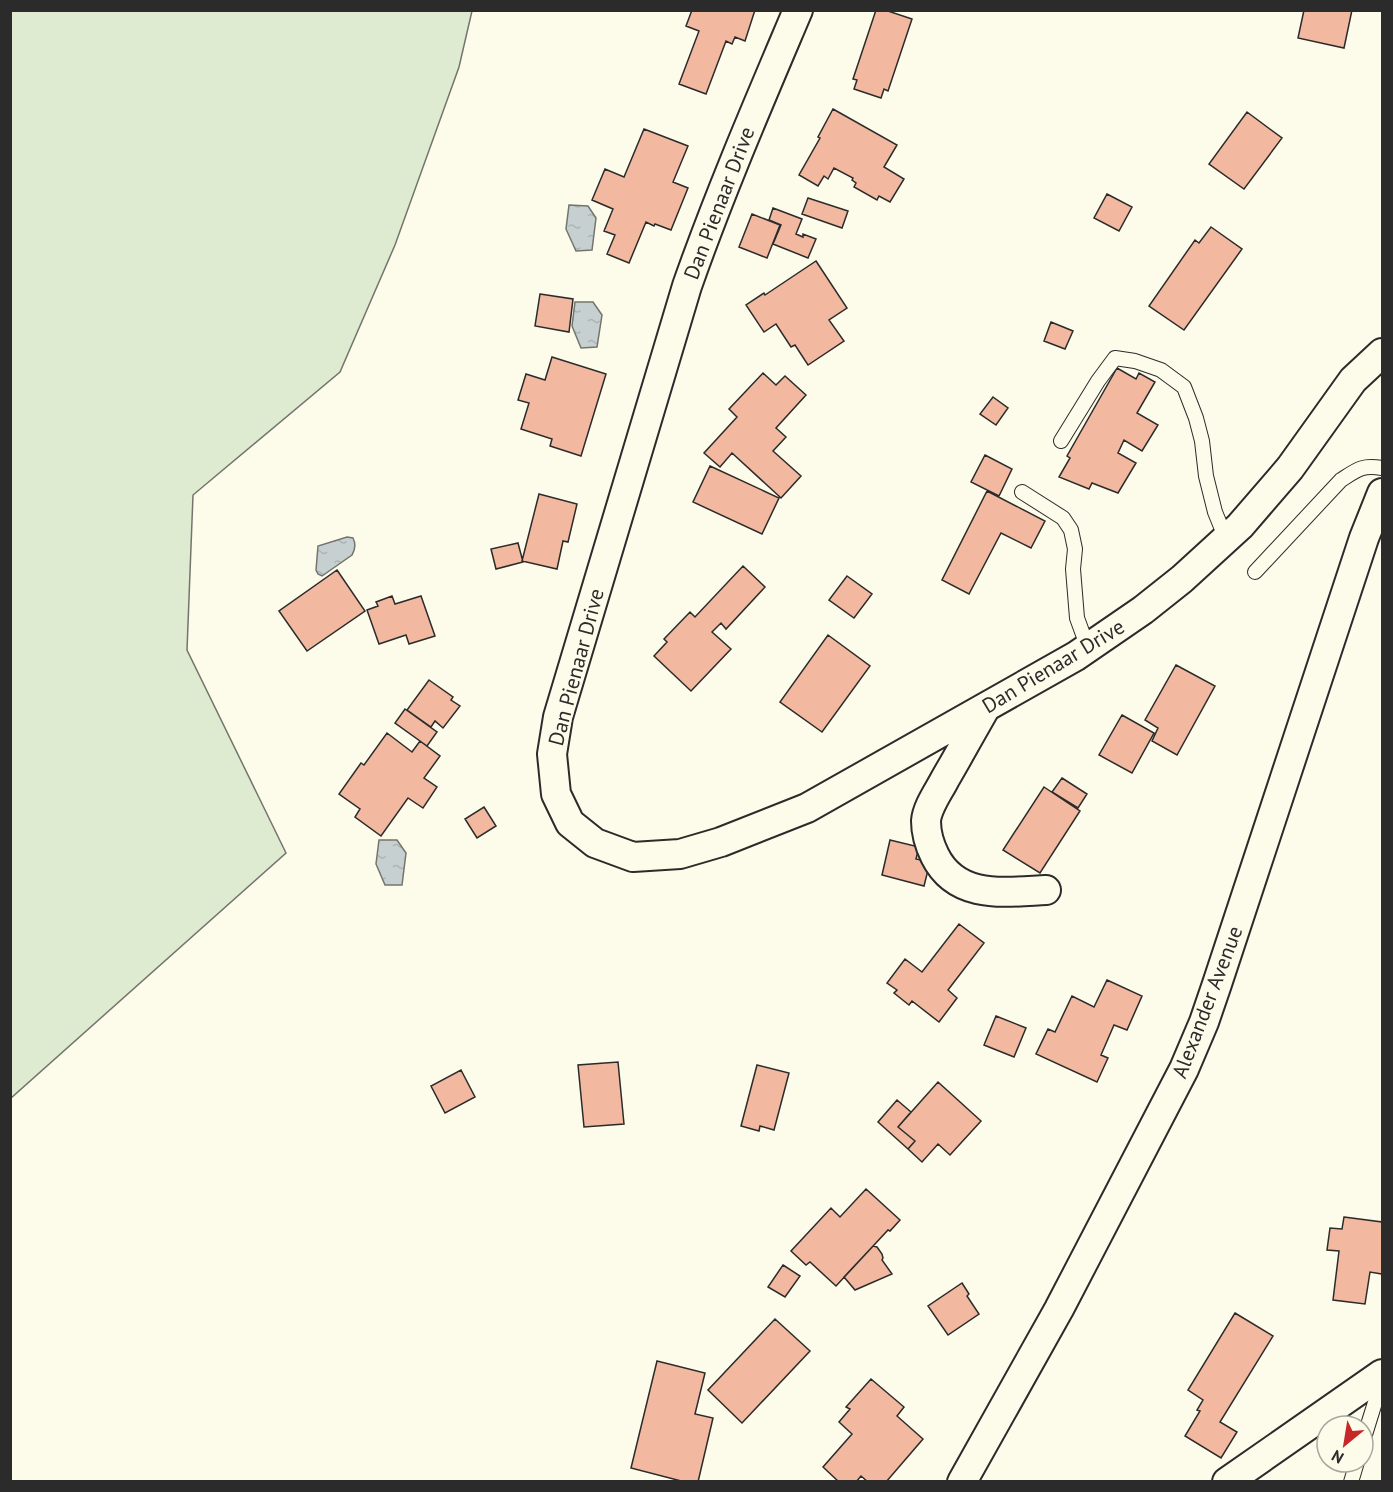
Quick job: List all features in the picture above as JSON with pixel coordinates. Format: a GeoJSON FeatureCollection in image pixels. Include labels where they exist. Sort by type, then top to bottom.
{"type":"FeatureCollection","features":[{"type":"Feature","properties":{"kind":"street","name":"Dan Pienaar Drive"},"geometry":{"type":"LineString","coordinates":[[798,10],[706,231],[687,286],[558,717],[552,754],[556,794],[570,823],[595,843],[633,857],[680,854],[721,842],[807,808],[1088,648],[1143,610],[1182,579],[1240,526],[1290,468],[1353,380],[1383,353]]}},
{"type":"Feature","properties":{"kind":"street","name":"Alexander Avenue"},"geometry":{"type":"LineString","coordinates":[[962,1482],[1059,1309],[1184,1069],[1217,984],[1375,530],[1383,493]]}},
{"type":"Feature","properties":{"kind":"street"},"geometry":{"type":"LineString","coordinates":[[986,707],[935,796],[926,820],[930,847],[938,862],[951,877],[962,885],[978,890],[1004,892],[1046,890]]}},
{"type":"Feature","properties":{"kind":"street"},"geometry":{"type":"LineString","coordinates":[[1227,1482],[1383,1374]]}},
{"type":"Feature","properties":{"kind":"lane"},"geometry":{"type":"LineString","coordinates":[[1061,441],[1115,358],[1135,361],[1161,370],[1184,387],[1202,441],[1206,476],[1215,512],[1226,539]]}},
{"type":"Feature","properties":{"kind":"lane"},"geometry":{"type":"LineString","coordinates":[[1255,572],[1341,480],[1369,466],[1383,468]]}},
{"type":"Feature","properties":{"kind":"lane"},"geometry":{"type":"LineString","coordinates":[[1022,492],[1063,518],[1071,530],[1076,549],[1074,569],[1077,618],[1088,648]]}},
{"type":"Feature","properties":{"kind":"lane"},"geometry":{"type":"LineString","coordinates":[[1372,1414],[1383,1380]]}},
{"type":"Feature","properties":{"kind":"green space"},"geometry":{"type":"Polygon","coordinates":[[[11,10],[472,11],[459,67],[395,245],[340,372],[193,495],[187,650],[286,853],[11,1098],[11,10]]]}},
{"type":"Feature","properties":{"kind":"water"},"geometry":{"type":"Polygon","coordinates":[[[569,205],[588,206],[596,218],[592,250],[576,251],[566,229],[569,205]]]}},
{"type":"Feature","properties":{"kind":"water"},"geometry":{"type":"Polygon","coordinates":[[[575,302],[593,302],[602,315],[597,347],[581,348],[572,326],[575,302]]]}},
{"type":"Feature","properties":{"kind":"water"},"geometry":{"type":"Polygon","coordinates":[[[347,537],[354,540],[355,547],[352,555],[322,576],[318,574],[316,570],[318,546],[347,537]]]}},
{"type":"Feature","properties":{"kind":"water"},"geometry":{"type":"Polygon","coordinates":[[[379,840],[397,840],[406,853],[402,885],[385,885],[376,864],[379,840]]]}},
{"type":"Feature","properties":{"kind":"building"},"geometry":{"type":"Polygon","coordinates":[[[692,10],[755,10],[745,41],[735,37],[732,44],[726,41],[706,94],[679,84],[699,31],[686,26],[692,10]]]}},
{"type":"Feature","properties":{"kind":"building"},"geometry":{"type":"Polygon","coordinates":[[[876,10],[885,10],[912,19],[888,91],[884,89],[881,98],[854,89],[857,80],[853,79],[876,10]]]}},
{"type":"Feature","properties":{"kind":"building"},"geometry":{"type":"Polygon","coordinates":[[[1304,10],[1352,10],[1344,48],[1298,38],[1304,10]]]}},
{"type":"Feature","properties":{"kind":"building"},"geometry":{"type":"Polygon","coordinates":[[[833,109],[897,145],[884,167],[904,179],[890,202],[879,196],[877,200],[854,187],[856,183],[852,180],[853,178],[834,168],[828,179],[824,176],[818,186],[799,175],[833,109]]]}},
{"type":"Feature","properties":{"kind":"building"},"geometry":{"type":"Polygon","coordinates":[[[1247,112],[1282,138],[1244,189],[1209,164],[1247,112]]]}},
{"type":"Feature","properties":{"kind":"building"},"geometry":{"type":"Polygon","coordinates":[[[644,129],[688,146],[673,182],[688,188],[671,230],[646,222],[629,263],[607,254],[615,235],[604,231],[613,209],[592,200],[605,169],[624,177],[644,129]]]}},
{"type":"Feature","properties":{"kind":"building"},"geometry":{"type":"Polygon","coordinates":[[[1107,194],[1132,207],[1119,231],[1094,218],[1107,194]]]}},
{"type":"Feature","properties":{"kind":"building"},"geometry":{"type":"Polygon","coordinates":[[[808,198],[848,211],[842,228],[802,214],[808,198]]]}},
{"type":"Feature","properties":{"kind":"building"},"geometry":{"type":"Polygon","coordinates":[[[773,208],[802,219],[796,234],[816,239],[808,258],[773,244],[781,225],[769,220],[773,208]]]}},
{"type":"Feature","properties":{"kind":"building"},"geometry":{"type":"Polygon","coordinates":[[[752,214],[780,225],[767,258],[739,247],[752,214]]]}},
{"type":"Feature","properties":{"kind":"building"},"geometry":{"type":"Polygon","coordinates":[[[1211,227],[1242,249],[1184,330],[1149,306],[1195,240],[1199,243],[1211,227]]]}},
{"type":"Feature","properties":{"kind":"building"},"geometry":{"type":"Polygon","coordinates":[[[816,261],[847,308],[829,320],[844,341],[808,365],[795,345],[791,347],[776,324],[764,332],[746,305],[816,261]]]}},
{"type":"Feature","properties":{"kind":"building"},"geometry":{"type":"Polygon","coordinates":[[[540,294],[573,299],[569,332],[535,326],[540,294]]]}},
{"type":"Feature","properties":{"kind":"building"},"geometry":{"type":"Polygon","coordinates":[[[1051,322],[1073,331],[1065,349],[1044,341],[1051,322]]]}},
{"type":"Feature","properties":{"kind":"building"},"geometry":{"type":"Polygon","coordinates":[[[552,357],[606,374],[581,456],[550,446],[552,439],[521,429],[529,403],[518,400],[526,374],[545,380],[552,357]]]}},
{"type":"Feature","properties":{"kind":"building"},"geometry":{"type":"Polygon","coordinates":[[[1117,368],[1136,379],[1139,373],[1155,382],[1137,413],[1158,425],[1142,451],[1124,440],[1118,453],[1136,463],[1118,493],[1092,483],[1089,489],[1059,477],[1070,458],[1067,456],[1117,368]]]}},
{"type":"Feature","properties":{"kind":"building"},"geometry":{"type":"Polygon","coordinates":[[[763,373],[776,385],[785,376],[806,395],[776,428],[786,437],[773,451],[801,476],[781,498],[732,453],[720,467],[704,453],[737,417],[729,409],[763,373]]]}},
{"type":"Feature","properties":{"kind":"building"},"geometry":{"type":"Polygon","coordinates":[[[993,397],[1008,408],[996,425],[980,414],[993,397]]]}},
{"type":"Feature","properties":{"kind":"building"},"geometry":{"type":"Polygon","coordinates":[[[985,455],[1012,469],[999,496],[971,482],[985,455]]]}},
{"type":"Feature","properties":{"kind":"building"},"geometry":{"type":"Polygon","coordinates":[[[710,466],[779,498],[762,534],[693,502],[710,466]]]}},
{"type":"Feature","properties":{"kind":"building"},"geometry":{"type":"Polygon","coordinates":[[[987,491],[1045,521],[1031,548],[1001,533],[969,594],[942,580],[987,491]]]}},
{"type":"Feature","properties":{"kind":"building"},"geometry":{"type":"Polygon","coordinates":[[[539,494],[577,504],[568,542],[563,541],[557,569],[522,561],[539,494]]]}},
{"type":"Feature","properties":{"kind":"building"},"geometry":{"type":"Polygon","coordinates":[[[518,543],[523,562],[496,569],[491,549],[518,543]]]}},
{"type":"Feature","properties":{"kind":"building"},"geometry":{"type":"Polygon","coordinates":[[[743,566],[765,587],[726,629],[721,623],[712,632],[731,649],[691,691],[654,656],[667,642],[664,639],[690,612],[695,617],[743,566]]]}},
{"type":"Feature","properties":{"kind":"building"},"geometry":{"type":"Polygon","coordinates":[[[337,570],[365,611],[307,651],[279,611],[337,570]]]}},
{"type":"Feature","properties":{"kind":"building"},"geometry":{"type":"Polygon","coordinates":[[[847,576],[872,594],[854,618],[829,600],[847,576]]]}},
{"type":"Feature","properties":{"kind":"building"},"geometry":{"type":"Polygon","coordinates":[[[392,596],[395,604],[421,596],[435,636],[409,644],[406,635],[379,644],[367,610],[378,606],[376,602],[392,596]]]}},
{"type":"Feature","properties":{"kind":"building"},"geometry":{"type":"Polygon","coordinates":[[[828,635],[870,666],[822,732],[780,702],[828,635]]]}},
{"type":"Feature","properties":{"kind":"building"},"geometry":{"type":"Polygon","coordinates":[[[1176,665],[1215,686],[1177,755],[1152,741],[1158,728],[1145,720],[1176,665]]]}},
{"type":"Feature","properties":{"kind":"building"},"geometry":{"type":"Polygon","coordinates":[[[429,680],[453,697],[451,700],[460,706],[443,728],[435,721],[431,727],[407,710],[429,680]]]}},
{"type":"Feature","properties":{"kind":"building"},"geometry":{"type":"Polygon","coordinates":[[[405,709],[437,732],[427,746],[395,723],[405,709]]]}},
{"type":"Feature","properties":{"kind":"building"},"geometry":{"type":"Polygon","coordinates":[[[1122,715],[1154,733],[1132,773],[1099,755],[1122,715]]]}},
{"type":"Feature","properties":{"kind":"building"},"geometry":{"type":"Polygon","coordinates":[[[387,733],[412,752],[420,741],[440,756],[424,778],[437,787],[423,808],[408,798],[381,836],[355,817],[360,809],[339,794],[361,763],[364,765],[387,733]]]}},
{"type":"Feature","properties":{"kind":"building"},"geometry":{"type":"Polygon","coordinates":[[[1062,778],[1087,794],[1078,808],[1052,792],[1062,778]]]}},
{"type":"Feature","properties":{"kind":"building"},"geometry":{"type":"Polygon","coordinates":[[[1044,787],[1080,811],[1040,873],[1003,850],[1044,787]]]}},
{"type":"Feature","properties":{"kind":"building"},"geometry":{"type":"Polygon","coordinates":[[[484,807],[496,826],[477,838],[465,819],[484,807]]]}},
{"type":"Feature","properties":{"kind":"building"},"geometry":{"type":"Polygon","coordinates":[[[890,840],[919,847],[916,859],[930,862],[924,886],[882,875],[890,840]]]}},
{"type":"Feature","properties":{"kind":"building"},"geometry":{"type":"Polygon","coordinates":[[[959,924],[984,943],[948,990],[957,998],[939,1022],[912,1001],[909,1005],[894,993],[897,990],[887,983],[905,959],[922,972],[959,924]]]}},
{"type":"Feature","properties":{"kind":"building"},"geometry":{"type":"Polygon","coordinates":[[[1107,980],[1142,996],[1127,1030],[1114,1025],[1101,1055],[1108,1058],[1097,1082],[1036,1054],[1048,1029],[1055,1032],[1072,996],[1094,1007],[1107,980]]]}},
{"type":"Feature","properties":{"kind":"building"},"geometry":{"type":"Polygon","coordinates":[[[996,1016],[1026,1028],[1014,1057],[984,1045],[996,1016]]]}},
{"type":"Feature","properties":{"kind":"building"},"geometry":{"type":"Polygon","coordinates":[[[618,1062],[624,1124],[584,1127],[578,1065],[618,1062]]]}},
{"type":"Feature","properties":{"kind":"building"},"geometry":{"type":"Polygon","coordinates":[[[757,1065],[789,1073],[774,1130],[760,1126],[759,1131],[741,1126],[757,1065]]]}},
{"type":"Feature","properties":{"kind":"building"},"geometry":{"type":"Polygon","coordinates":[[[461,1070],[475,1097],[445,1113],[431,1086],[461,1070]]]}},
{"type":"Feature","properties":{"kind":"building"},"geometry":{"type":"Polygon","coordinates":[[[938,1082],[981,1121],[950,1155],[938,1144],[922,1162],[908,1149],[915,1141],[898,1127],[938,1082]]]}},
{"type":"Feature","properties":{"kind":"building"},"geometry":{"type":"Polygon","coordinates":[[[897,1100],[911,1112],[898,1127],[915,1141],[908,1149],[878,1122],[897,1100]]]}},
{"type":"Feature","properties":{"kind":"building"},"geometry":{"type":"Polygon","coordinates":[[[866,1189],[900,1220],[836,1286],[810,1262],[806,1265],[791,1251],[831,1208],[840,1217],[866,1189]]]}},
{"type":"Feature","properties":{"kind":"building"},"geometry":{"type":"Polygon","coordinates":[[[1344,1217],[1382,1222],[1382,1274],[1370,1272],[1365,1304],[1333,1300],[1339,1251],[1327,1250],[1330,1228],[1342,1229],[1344,1217]]]}},
{"type":"Feature","properties":{"kind":"building"},"geometry":{"type":"Polygon","coordinates":[[[873,1246],[877,1247],[882,1254],[882,1260],[892,1274],[855,1290],[844,1277],[873,1246]]]}},
{"type":"Feature","properties":{"kind":"building"},"geometry":{"type":"Polygon","coordinates":[[[783,1265],[800,1276],[785,1297],[768,1287],[783,1265]]]}},
{"type":"Feature","properties":{"kind":"building"},"geometry":{"type":"Polygon","coordinates":[[[962,1283],[969,1294],[967,1296],[979,1314],[948,1335],[928,1306],[962,1283]]]}},
{"type":"Feature","properties":{"kind":"building"},"geometry":{"type":"Polygon","coordinates":[[[1235,1313],[1273,1336],[1220,1422],[1237,1432],[1221,1458],[1185,1436],[1200,1411],[1197,1410],[1203,1400],[1188,1390],[1235,1313]]]}},
{"type":"Feature","properties":{"kind":"building"},"geometry":{"type":"Polygon","coordinates":[[[775,1319],[810,1351],[742,1423],[708,1390],[775,1319]]]}},
{"type":"Feature","properties":{"kind":"building"},"geometry":{"type":"Polygon","coordinates":[[[657,1361],[705,1373],[695,1414],[713,1418],[698,1482],[685,1482],[631,1468],[657,1361]]]}},
{"type":"Feature","properties":{"kind":"building"},"geometry":{"type":"Polygon","coordinates":[[[871,1379],[904,1407],[897,1416],[923,1439],[886,1482],[868,1482],[861,1476],[856,1482],[839,1482],[823,1467],[852,1434],[839,1422],[850,1409],[846,1407],[871,1379]]]}}]}
